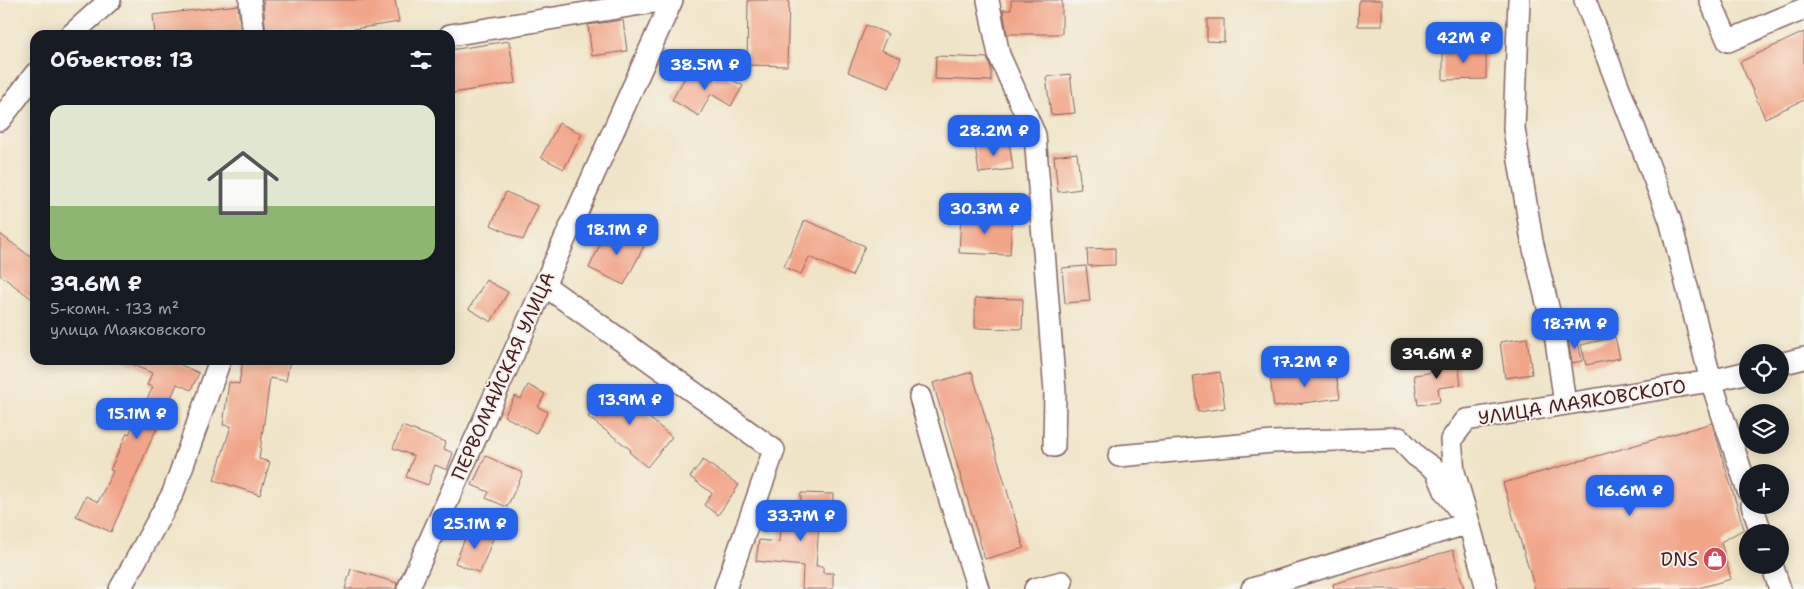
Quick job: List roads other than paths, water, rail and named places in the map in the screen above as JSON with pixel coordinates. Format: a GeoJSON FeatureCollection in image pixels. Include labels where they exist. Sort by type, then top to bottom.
{"type":"FeatureCollection","features":[{"type":"Feature","properties":{"kind":"street"},"geometry":{"type":"LineString","coordinates":[[77,30],[110,0]]}},
{"type":"Feature","properties":{"kind":"street"},"geometry":{"type":"LineString","coordinates":[[250,0],[253,30]]}},
{"type":"Feature","properties":{"kind":"street"},"geometry":{"type":"LineString","coordinates":[[455,34],[666,0]]}},
{"type":"Feature","properties":{"kind":"street","name":"ПЕРВОМАЙСКАЯ УЛИЦА"},"geometry":{"type":"LineString","coordinates":[[408,589],[672,0]]}},
{"type":"Feature","properties":{"kind":"street"},"geometry":{"type":"LineString","coordinates":[[988,0],[999,55],[1036,135],[1055,392],[1054,446]]}},
{"type":"Feature","properties":{"kind":"street"},"geometry":{"type":"LineString","coordinates":[[1519,0],[1514,129],[1532,241],[1556,340],[1565,404]]}},
{"type":"Feature","properties":{"kind":"street"},"geometry":{"type":"LineString","coordinates":[[1585,0],[1670,220],[1711,381],[1739,464]]}},
{"type":"Feature","properties":{"kind":"street"},"geometry":{"type":"LineString","coordinates":[[1710,0],[1728,41],[1804,9]]}},
{"type":"Feature","properties":{"kind":"street"},"geometry":{"type":"LineString","coordinates":[[0,120],[30,81]]}},
{"type":"Feature","properties":{"kind":"street"},"geometry":{"type":"LineString","coordinates":[[544,285],[774,450],[725,589]]}},
{"type":"Feature","properties":{"kind":"street"},"geometry":{"type":"LineString","coordinates":[[1789,362],[1804,358]]}},
{"type":"Feature","properties":{"kind":"street"},"geometry":{"type":"LineString","coordinates":[[120,589],[173,493],[218,365]]}},
{"type":"Feature","properties":{"kind":"street","name":"УЛИЦА МАЯКОВСКОГО"},"geometry":{"type":"LineString","coordinates":[[1487,589],[1454,472],[1451,440],[1466,420],[1711,381],[1739,374]]}},
{"type":"Feature","properties":{"kind":"street"},"geometry":{"type":"LineString","coordinates":[[920,397],[978,589]]}},
{"type":"Feature","properties":{"kind":"street","name":"УЛИЦА МАЯКОВСКОГО"},"geometry":{"type":"LineString","coordinates":[[1119,456],[1273,442],[1399,438],[1416,456],[1436,470],[1446,493],[1469,523]]}},
{"type":"Feature","properties":{"kind":"street"},"geometry":{"type":"LineString","coordinates":[[1252,589],[1469,523]]}},
{"type":"Feature","properties":{"kind":"street"},"geometry":{"type":"LineString","coordinates":[[1775,574],[1780,589]]}},
{"type":"Feature","properties":{"kind":"street"},"geometry":{"type":"LineString","coordinates":[[1035,589],[1062,582]]}},
{"type":"Feature","properties":{"kind":"place","name":"DNS"},"geometry":{"type":"Point","coordinates":[1715,559]}}]}
